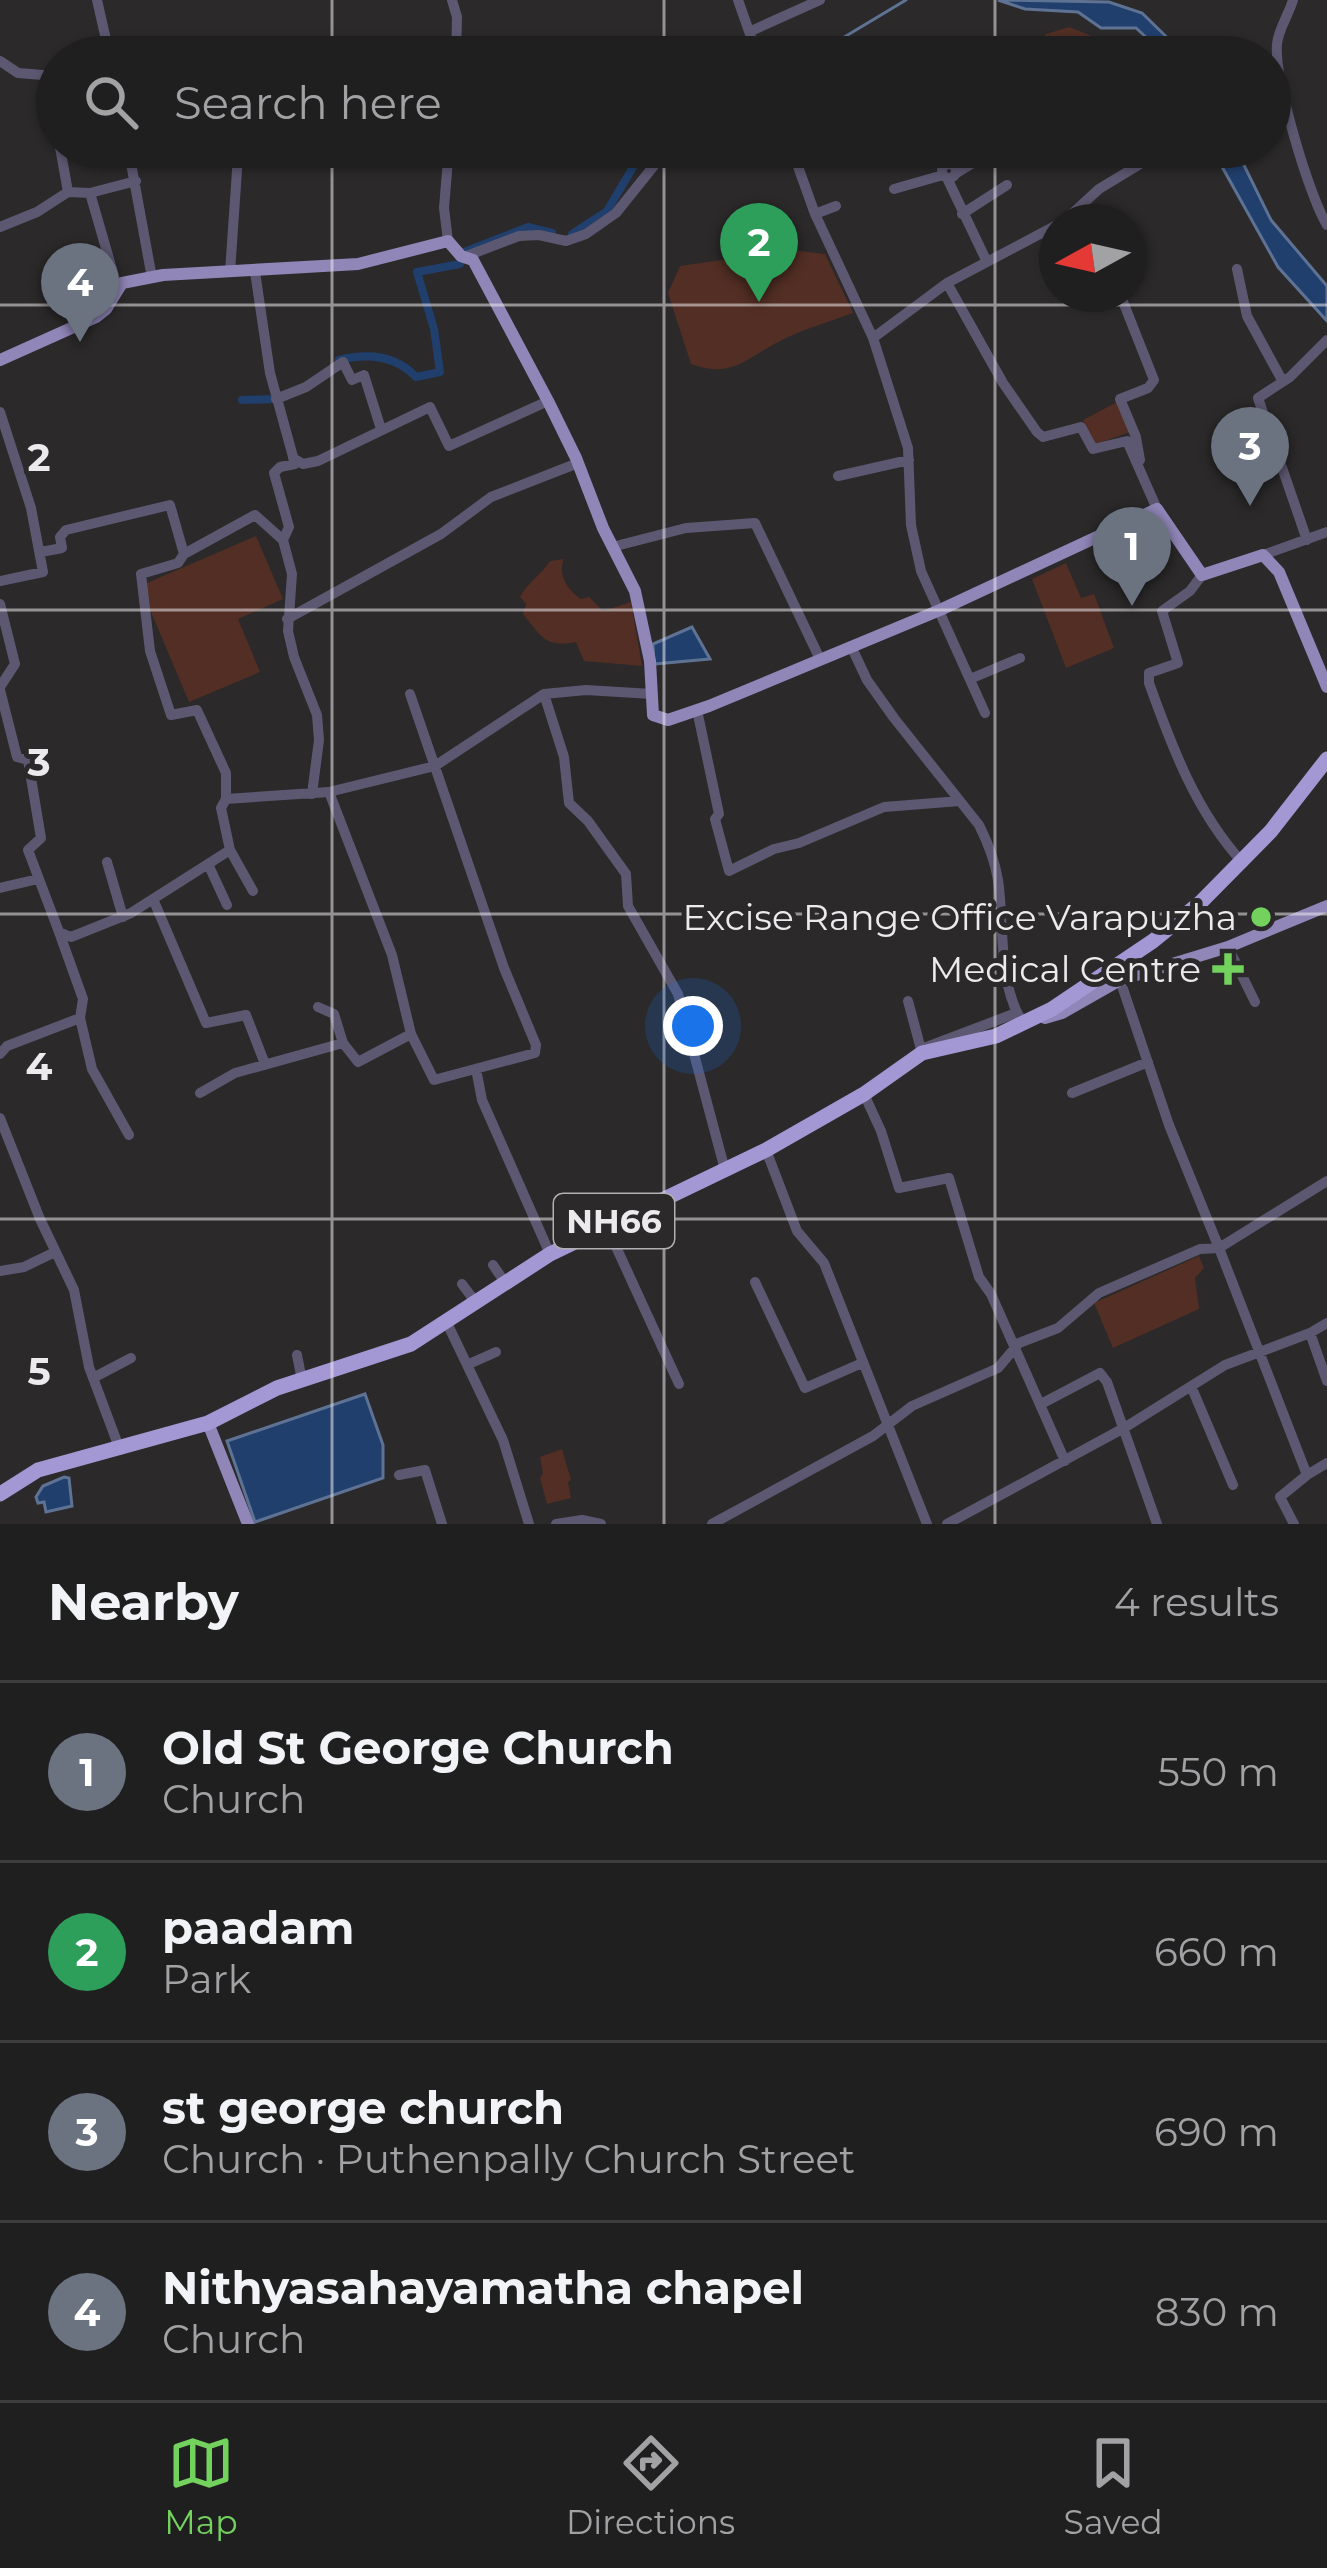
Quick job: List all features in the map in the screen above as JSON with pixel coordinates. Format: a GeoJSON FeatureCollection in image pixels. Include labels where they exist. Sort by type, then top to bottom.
{"type":"FeatureCollection","features":[{"type":"Feature","properties":{"kind":"highway","name":"NH66"},"geometry":{"type":"LineString","coordinates":[[0,1494],[38,1470],[208,1423],[302,1380],[411,1344],[550,1254],[766,1150],[864,1094],[922,1053],[996,1036],[1020,1018],[1052,1009],[1153,941],[1243,863],[1327,759]]}},
{"type":"Feature","properties":{"kind":"main road"},"geometry":{"type":"LineString","coordinates":[[0,360],[95,317],[106,309],[122,283],[358,264],[448,241],[473,260],[548,401],[635,591],[650,661],[652,715],[668,719],[697,710],[940,610],[1157,509],[1202,575],[1263,555],[1279,572],[1327,687]]}},
{"type":"Feature","properties":{"kind":"main road"},"geometry":{"type":"LineString","coordinates":[[1020,1018],[1062,1013],[1120,980],[1228,947],[1327,906]]}},
{"type":"Feature","properties":{"kind":"main road"},"geometry":{"type":"LineString","coordinates":[[208,1423],[248,1524]]}},
{"type":"Feature","properties":{"kind":"street"},"geometry":{"type":"LineString","coordinates":[[97,0],[105,36]]}},
{"type":"Feature","properties":{"kind":"street"},"geometry":{"type":"LineString","coordinates":[[452,0],[457,36]]}},
{"type":"Feature","properties":{"kind":"street"},"geometry":{"type":"LineString","coordinates":[[738,0],[752,36]]}},
{"type":"Feature","properties":{"kind":"street"},"geometry":{"type":"LineString","coordinates":[[751,32],[820,0]]}},
{"type":"Feature","properties":{"kind":"street"},"geometry":{"type":"LineString","coordinates":[[1279,36],[1293,0]]}},
{"type":"Feature","properties":{"kind":"street"},"geometry":{"type":"LineString","coordinates":[[0,61],[18,73],[36,74]]}},
{"type":"Feature","properties":{"kind":"street"},"geometry":{"type":"LineString","coordinates":[[1291,113],[1310,192],[1327,225]]}},
{"type":"Feature","properties":{"kind":"street"},"geometry":{"type":"LineString","coordinates":[[64,168],[68,192]]}},
{"type":"Feature","properties":{"kind":"street"},"geometry":{"type":"LineString","coordinates":[[133,168],[152,278]]}},
{"type":"Feature","properties":{"kind":"street"},"geometry":{"type":"LineString","coordinates":[[230,272],[237,168]]}},
{"type":"Feature","properties":{"kind":"street"},"geometry":{"type":"LineString","coordinates":[[447,168],[444,208],[448,241]]}},
{"type":"Feature","properties":{"kind":"street"},"geometry":{"type":"LineString","coordinates":[[463,256],[519,236],[566,241],[586,234],[616,214],[652,168]]}},
{"type":"Feature","properties":{"kind":"street"},"geometry":{"type":"LineString","coordinates":[[799,168],[872,338],[902,424],[921,571],[985,713]]}},
{"type":"Feature","properties":{"kind":"street"},"geometry":{"type":"LineString","coordinates":[[946,168],[962,214],[987,262]]}},
{"type":"Feature","properties":{"kind":"street"},"geometry":{"type":"LineString","coordinates":[[894,189],[958,168]]}},
{"type":"Feature","properties":{"kind":"street"},"geometry":{"type":"LineString","coordinates":[[1089,204],[1099,189],[1134,168]]}},
{"type":"Feature","properties":{"kind":"street"},"geometry":{"type":"LineString","coordinates":[[0,227],[68,192],[90,193],[136,181]]}},
{"type":"Feature","properties":{"kind":"street"},"geometry":{"type":"LineString","coordinates":[[962,214],[1007,184]]}},
{"type":"Feature","properties":{"kind":"street"},"geometry":{"type":"LineString","coordinates":[[90,193],[116,284],[122,283]]}},
{"type":"Feature","properties":{"kind":"street"},"geometry":{"type":"LineString","coordinates":[[815,214],[836,206]]}},
{"type":"Feature","properties":{"kind":"street"},"geometry":{"type":"LineString","coordinates":[[872,338],[947,283],[1039,235]]}},
{"type":"Feature","properties":{"kind":"street"},"geometry":{"type":"LineString","coordinates":[[1237,269],[1247,316],[1282,380]]}},
{"type":"Feature","properties":{"kind":"street"},"geometry":{"type":"LineString","coordinates":[[255,272],[275,399],[295,464],[274,473],[289,527],[283,540]]}},
{"type":"Feature","properties":{"kind":"street"},"geometry":{"type":"LineString","coordinates":[[947,283],[1003,383],[1037,432],[1043,437],[1081,427],[1093,449],[1127,441],[1157,509]]}},
{"type":"Feature","properties":{"kind":"street"},"geometry":{"type":"LineString","coordinates":[[1127,312],[1154,380],[1148,388],[1120,399],[1140,451],[1140,470]]}},
{"type":"Feature","properties":{"kind":"street"},"geometry":{"type":"LineString","coordinates":[[1307,540],[1258,398],[1327,340]]}},
{"type":"Feature","properties":{"kind":"street"},"geometry":{"type":"LineString","coordinates":[[275,399],[306,387],[343,362],[352,380],[364,375],[382,428]]}},
{"type":"Feature","properties":{"kind":"street"},"geometry":{"type":"LineString","coordinates":[[292,458],[303,464],[318,461],[430,407],[449,446],[548,401]]}},
{"type":"Feature","properties":{"kind":"street"},"geometry":{"type":"LineString","coordinates":[[0,412],[32,508],[43,572],[0,581]]}},
{"type":"Feature","properties":{"kind":"street"},"geometry":{"type":"LineString","coordinates":[[838,476],[909,460]]}},
{"type":"Feature","properties":{"kind":"street"},"geometry":{"type":"LineString","coordinates":[[287,619],[442,534],[491,497],[578,463]]}},
{"type":"Feature","properties":{"kind":"street"},"geometry":{"type":"LineString","coordinates":[[253,892],[230,850],[221,808],[226,799],[226,773],[204,723],[197,710],[171,715],[148,639],[142,574],[178,563],[184,554],[284,504]]}},
{"type":"Feature","properties":{"kind":"street"},"geometry":{"type":"LineString","coordinates":[[41,552],[62,548],[60,537],[66,530],[170,505],[184,554]]}},
{"type":"Feature","properties":{"kind":"street"},"geometry":{"type":"LineString","coordinates":[[255,515],[283,540],[292,574],[287,619],[294,657],[317,715],[312,794]]}},
{"type":"Feature","properties":{"kind":"street"},"geometry":{"type":"LineString","coordinates":[[612,547],[686,528],[754,524],[820,659]]}},
{"type":"Feature","properties":{"kind":"street"},"geometry":{"type":"LineString","coordinates":[[1263,555],[1327,532]]}},
{"type":"Feature","properties":{"kind":"street"},"geometry":{"type":"LineString","coordinates":[[1202,575],[1190,591],[1162,611],[1178,663],[1149,673],[1149,683],[1188,779],[1224,842],[1243,863]]}},
{"type":"Feature","properties":{"kind":"street"},"geometry":{"type":"LineString","coordinates":[[0,604],[15,664],[0,688],[16,758],[28,760],[41,838],[28,850],[83,999],[80,1018],[92,1069],[129,1135]]}},
{"type":"Feature","properties":{"kind":"street"},"geometry":{"type":"LineString","coordinates":[[851,646],[867,680],[979,825],[998,876],[1006,971],[1020,1018]]}},
{"type":"Feature","properties":{"kind":"street"},"geometry":{"type":"LineString","coordinates":[[970,679],[1020,658]]}},
{"type":"Feature","properties":{"kind":"street"},"geometry":{"type":"LineString","coordinates":[[226,799],[329,792],[435,766],[544,694],[603,690],[652,694]]}},
{"type":"Feature","properties":{"kind":"street"},"geometry":{"type":"LineString","coordinates":[[329,792],[392,955],[411,1034],[434,1080],[535,1052],[410,694]]}},
{"type":"Feature","properties":{"kind":"street"},"geometry":{"type":"LineString","coordinates":[[544,694],[564,758],[569,803],[626,874],[628,906],[678,994],[725,1170]]}},
{"type":"Feature","properties":{"kind":"street"},"geometry":{"type":"LineString","coordinates":[[697,710],[719,840],[729,871],[884,807],[960,801]]}},
{"type":"Feature","properties":{"kind":"street"},"geometry":{"type":"LineString","coordinates":[[59,932],[71,937],[123,916],[230,850]]}},
{"type":"Feature","properties":{"kind":"street"},"geometry":{"type":"LineString","coordinates":[[107,862],[123,916]]}},
{"type":"Feature","properties":{"kind":"street"},"geometry":{"type":"LineString","coordinates":[[208,864],[227,905]]}},
{"type":"Feature","properties":{"kind":"street"},"geometry":{"type":"LineString","coordinates":[[0,888],[38,879]]}},
{"type":"Feature","properties":{"kind":"street"},"geometry":{"type":"LineString","coordinates":[[153,899],[206,1023],[245,1015],[265,1064]]}},
{"type":"Feature","properties":{"kind":"street"},"geometry":{"type":"LineString","coordinates":[[1228,947],[1255,1002]]}},
{"type":"Feature","properties":{"kind":"street"},"geometry":{"type":"LineString","coordinates":[[1120,980],[1307,1475]]}},
{"type":"Feature","properties":{"kind":"street"},"geometry":{"type":"LineString","coordinates":[[908,1001],[922,1053]]}},
{"type":"Feature","properties":{"kind":"street"},"geometry":{"type":"LineString","coordinates":[[318,1007],[334,1014],[343,1043],[358,1062],[411,1034]]}},
{"type":"Feature","properties":{"kind":"street"},"geometry":{"type":"LineString","coordinates":[[0,1054],[7,1046],[80,1018]]}},
{"type":"Feature","properties":{"kind":"street"},"geometry":{"type":"LineString","coordinates":[[200,1093],[235,1073],[343,1043]]}},
{"type":"Feature","properties":{"kind":"street"},"geometry":{"type":"LineString","coordinates":[[1072,1093],[1148,1062]]}},
{"type":"Feature","properties":{"kind":"street"},"geometry":{"type":"LineString","coordinates":[[476,1069],[482,1100],[550,1254]]}},
{"type":"Feature","properties":{"kind":"street"},"geometry":{"type":"LineString","coordinates":[[864,1094],[899,1188],[949,1178],[979,1277],[1065,1461]]}},
{"type":"Feature","properties":{"kind":"street"},"geometry":{"type":"LineString","coordinates":[[0,1118],[74,1290],[93,1378],[120,1450]]}},
{"type":"Feature","properties":{"kind":"street"},"geometry":{"type":"LineString","coordinates":[[766,1150],[797,1231],[824,1263],[927,1524]]}},
{"type":"Feature","properties":{"kind":"street"},"geometry":{"type":"LineString","coordinates":[[712,1524],[873,1436],[912,1406],[998,1368],[1018,1343],[1058,1328],[1099,1293],[1200,1249],[1219,1248],[1327,1181]]}},
{"type":"Feature","properties":{"kind":"street"},"geometry":{"type":"LineString","coordinates":[[606,1225],[680,1384]]}},
{"type":"Feature","properties":{"kind":"street"},"geometry":{"type":"LineString","coordinates":[[0,1271],[24,1268],[55,1252]]}},
{"type":"Feature","properties":{"kind":"street"},"geometry":{"type":"LineString","coordinates":[[493,1265],[506,1284]]}},
{"type":"Feature","properties":{"kind":"street"},"geometry":{"type":"LineString","coordinates":[[755,1282],[805,1388],[862,1363]]}},
{"type":"Feature","properties":{"kind":"street"},"geometry":{"type":"LineString","coordinates":[[462,1284],[477,1304]]}},
{"type":"Feature","properties":{"kind":"street"},"geometry":{"type":"LineString","coordinates":[[447,1323],[503,1440],[529,1524]]}},
{"type":"Feature","properties":{"kind":"street"},"geometry":{"type":"LineString","coordinates":[[947,1524],[1256,1350],[1327,1323]]}},
{"type":"Feature","properties":{"kind":"street"},"geometry":{"type":"LineString","coordinates":[[1310,1333],[1327,1381]]}},
{"type":"Feature","properties":{"kind":"street"},"geometry":{"type":"LineString","coordinates":[[469,1364],[496,1352]]}},
{"type":"Feature","properties":{"kind":"street"},"geometry":{"type":"LineString","coordinates":[[297,1355],[302,1380]]}},
{"type":"Feature","properties":{"kind":"street"},"geometry":{"type":"LineString","coordinates":[[93,1378],[131,1358]]}},
{"type":"Feature","properties":{"kind":"street"},"geometry":{"type":"LineString","coordinates":[[1041,1404],[1100,1373],[1157,1524]]}},
{"type":"Feature","properties":{"kind":"street"},"geometry":{"type":"LineString","coordinates":[[1192,1386],[1233,1485]]}},
{"type":"Feature","properties":{"kind":"street"},"geometry":{"type":"LineString","coordinates":[[1294,1524],[1280,1497],[1327,1463]]}},
{"type":"Feature","properties":{"kind":"street"},"geometry":{"type":"LineString","coordinates":[[399,1475],[425,1470],[442,1524]]}},
{"type":"Feature","properties":{"kind":"street"},"geometry":{"type":"LineString","coordinates":[[556,1524],[582,1520],[602,1524]]}},
{"type":"Feature","properties":{"kind":"shaded area"},"geometry":{"type":"Polygon","coordinates":[[[1069,27],[1092,36],[1045,36],[1069,27]]]}},
{"type":"Feature","properties":{"kind":"shaded area"},"geometry":{"type":"Polygon","coordinates":[[[791,250],[825,254],[853,313],[789,337],[728,368],[691,364],[668,293],[680,266],[791,250]]]}},
{"type":"Feature","properties":{"kind":"shaded area"},"geometry":{"type":"Polygon","coordinates":[[[1117,402],[1130,432],[1093,445],[1083,420],[1117,402]]]}},
{"type":"Feature","properties":{"kind":"shaded area"},"geometry":{"type":"Polygon","coordinates":[[[256,536],[283,599],[238,619],[260,672],[189,702],[140,586],[256,536]]]}},
{"type":"Feature","properties":{"kind":"shaded area"},"geometry":{"type":"Polygon","coordinates":[[[564,559],[565,582],[581,599],[589,597],[603,611],[631,602],[642,666],[584,661],[576,642],[545,639],[523,614],[523,592],[550,561],[564,559]]]}},
{"type":"Feature","properties":{"kind":"shaded area"},"geometry":{"type":"Polygon","coordinates":[[[1066,563],[1081,598],[1094,594],[1114,648],[1066,668],[1032,579],[1066,563]]]}},
{"type":"Feature","properties":{"kind":"shaded area"},"geometry":{"type":"Polygon","coordinates":[[[1199,1256],[1204,1268],[1195,1278],[1199,1309],[1113,1348],[1094,1303],[1199,1256]]]}},
{"type":"Feature","properties":{"kind":"shaded area"},"geometry":{"type":"Polygon","coordinates":[[[562,1449],[571,1498],[547,1504],[540,1457],[562,1449]]]}},
{"type":"Feature","properties":{"kind":"water"},"geometry":{"type":"Polygon","coordinates":[[[998,0],[1109,2],[1142,13],[1166,36],[1145,36],[1136,28],[1101,28],[1078,12],[1025,9],[998,0]]]}},
{"type":"Feature","properties":{"kind":"water"},"geometry":{"type":"Polygon","coordinates":[[[1223,168],[1245,168],[1271,220],[1327,286],[1327,321],[1278,267],[1223,168]]]}},
{"type":"Feature","properties":{"kind":"water"},"geometry":{"type":"Polygon","coordinates":[[[692,627],[710,659],[654,664],[653,644],[692,627]]]}},
{"type":"Feature","properties":{"kind":"water"},"geometry":{"type":"Polygon","coordinates":[[[365,1394],[383,1445],[383,1478],[255,1522],[227,1441],[365,1394]]]}},
{"type":"Feature","properties":{"kind":"water"},"geometry":{"type":"Polygon","coordinates":[[[69,1478],[72,1506],[46,1512],[44,1502],[38,1503],[36,1497],[43,1486],[69,1478]]]}},
{"type":"Feature","properties":{"kind":"waterway"},"geometry":{"type":"LineString","coordinates":[[846,36],[906,0]]}},
{"type":"Feature","properties":{"kind":"waterway"},"geometry":{"type":"LineString","coordinates":[[572,234],[607,211],[633,168]]}},
{"type":"Feature","properties":{"kind":"waterway"},"geometry":{"type":"LineString","coordinates":[[464,252],[528,227],[552,233]]}},
{"type":"Feature","properties":{"kind":"waterway"},"geometry":{"type":"LineString","coordinates":[[339,360],[380,358],[416,377],[440,372],[434,329],[417,272],[461,260]]}},
{"type":"Feature","properties":{"kind":"waterway"},"geometry":{"type":"LineString","coordinates":[[242,400],[277,399]]}},
{"type":"Feature","properties":{"kind":"place","name":"paadam"},"geometry":{"type":"Point","coordinates":[759,302]}},
{"type":"Feature","properties":{"kind":"place","name":"Nithyasahayamatha chapel"},"geometry":{"type":"Point","coordinates":[80,342]}},
{"type":"Feature","properties":{"kind":"place","name":"st george church"},"geometry":{"type":"Point","coordinates":[1250,506]}},
{"type":"Feature","properties":{"kind":"place","name":"Old St George Church"},"geometry":{"type":"Point","coordinates":[1132,606]}},
{"type":"Feature","properties":{"kind":"place","name":"Excise Range Office Varapuzha"},"geometry":{"type":"Point","coordinates":[1261,917]}},
{"type":"Feature","properties":{"kind":"place","name":"Medical Centre"},"geometry":{"type":"Point","coordinates":[1228,969]}}]}
